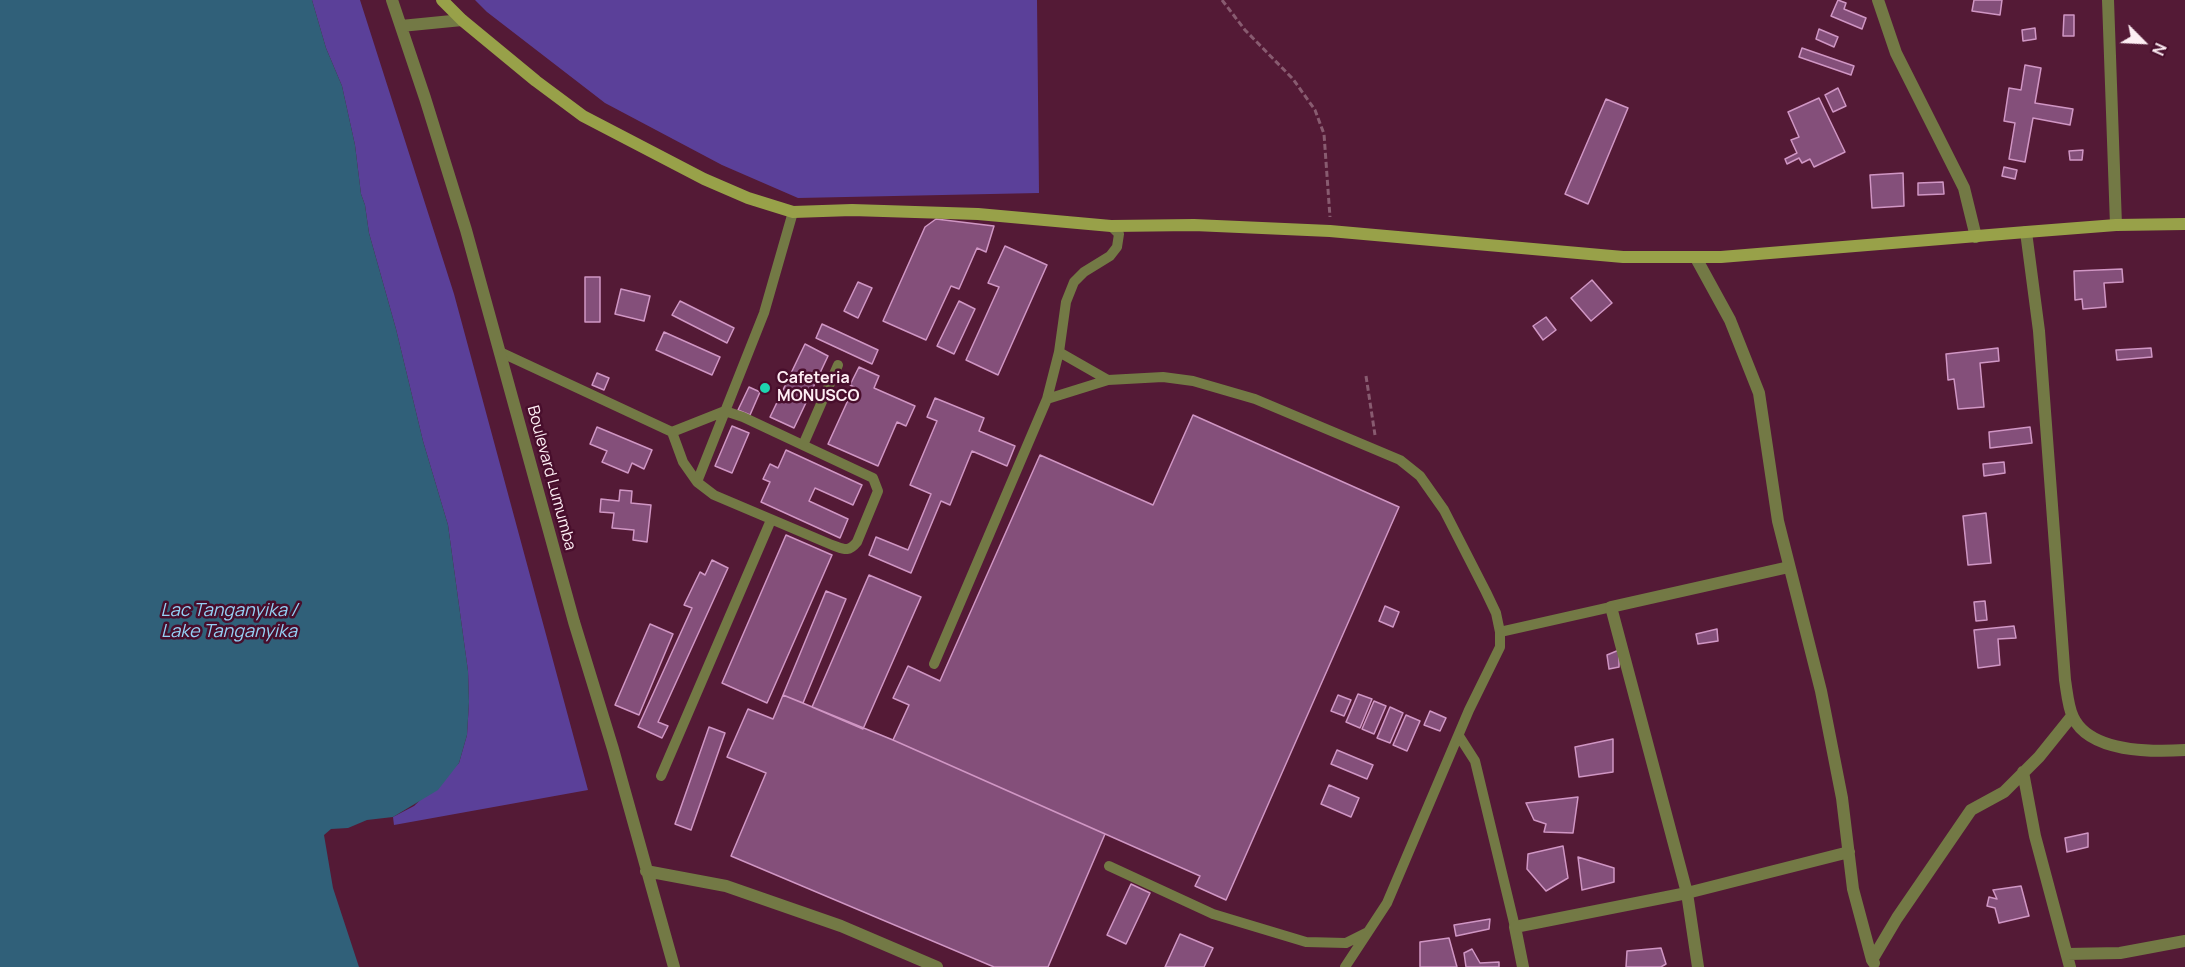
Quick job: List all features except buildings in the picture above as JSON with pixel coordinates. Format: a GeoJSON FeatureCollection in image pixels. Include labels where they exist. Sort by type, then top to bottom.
{"type":"FeatureCollection","features":[{"type":"Feature","properties":{"kind":"street","name":"Boulevard Lumumba"},"geometry":{"type":"LineString","coordinates":[[392,0],[466,230],[574,622],[613,749],[674,967]]}},
{"type":"Feature","properties":{"kind":"street"},"geometry":{"type":"LineString","coordinates":[[442,0],[462,20],[536,81],[584,116],[704,179],[748,198],[793,212],[852,210],[978,214],[1111,226],[1194,225],[1330,231],[1612,256],[1696,258],[2116,225],[2185,224]]}},
{"type":"Feature","properties":{"kind":"street"},"geometry":{"type":"LineString","coordinates":[[1878,0],[1896,53],[1964,188],[1976,237]]}},
{"type":"Feature","properties":{"kind":"street"},"geometry":{"type":"LineString","coordinates":[[2108,0],[2116,225]]}},
{"type":"Feature","properties":{"kind":"street"},"geometry":{"type":"LineString","coordinates":[[401,26],[462,20]]}},
{"type":"Feature","properties":{"kind":"street"},"geometry":{"type":"LineString","coordinates":[[2026,232],[2039,330],[2065,680],[2072,716],[2079,726],[2093,738],[2108,745],[2185,750]]}},
{"type":"Feature","properties":{"kind":"street"},"geometry":{"type":"LineString","coordinates":[[1696,258],[1730,320],[1759,393],[1778,521],[1821,691],[1842,798],[1853,889],[1874,963]]}},
{"type":"Feature","properties":{"kind":"street"},"geometry":{"type":"LineString","coordinates":[[1698,967],[1687,893],[1611,607],[1789,567]]}},
{"type":"Feature","properties":{"kind":"street"},"geometry":{"type":"LineString","coordinates":[[1874,963],[1903,910],[1971,810],[2004,792],[2039,757],[2072,716]]}},
{"type":"Feature","properties":{"kind":"street"},"geometry":{"type":"LineString","coordinates":[[2023,772],[2035,836],[2069,961],[2185,941]]}},
{"type":"Feature","properties":{"kind":"street"},"geometry":{"type":"LineString","coordinates":[[1523,967],[1515,927],[1687,893],[1849,852]]}},
{"type":"Feature","properties":{"kind":"street"},"geometry":{"type":"LineString","coordinates":[[646,871],[704,880],[747,892],[841,926],[937,967]]}},
{"type":"Feature","properties":{"kind":"lane"},"geometry":{"type":"LineString","coordinates":[[696,482],[764,314],[793,212]]}},
{"type":"Feature","properties":{"kind":"lane"},"geometry":{"type":"LineString","coordinates":[[934,664],[1047,399],[1059,352],[1066,302],[1074,282],[1084,272],[1110,256],[1117,247],[1119,234],[1111,226]]}},
{"type":"Feature","properties":{"kind":"lane"},"geometry":{"type":"LineString","coordinates":[[500,352],[672,432],[683,462],[696,482],[714,495],[846,550],[852,548],[857,542],[878,492],[873,478],[803,444],[725,411],[672,432]]}},
{"type":"Feature","properties":{"kind":"lane"},"geometry":{"type":"LineString","coordinates":[[1059,352],[1108,380]]}},
{"type":"Feature","properties":{"kind":"lane"},"geometry":{"type":"LineString","coordinates":[[803,444],[838,365]]}},
{"type":"Feature","properties":{"kind":"lane"},"geometry":{"type":"LineString","coordinates":[[1047,399],[1108,380],[1163,377],[1193,381],[1255,399],[1400,460],[1420,476],[1444,510],[1496,613],[1500,647],[1469,710],[1387,903],[1345,967]]}},
{"type":"Feature","properties":{"kind":"lane"},"geometry":{"type":"LineString","coordinates":[[661,776],[771,520]]}},
{"type":"Feature","properties":{"kind":"lane"},"geometry":{"type":"LineString","coordinates":[[1500,632],[1611,607]]}},
{"type":"Feature","properties":{"kind":"lane"},"geometry":{"type":"LineString","coordinates":[[1459,736],[1475,761],[1515,927]]}},
{"type":"Feature","properties":{"kind":"lane"},"geometry":{"type":"LineString","coordinates":[[1109,866],[1213,914],[1306,942],[1346,943],[1368,932]]}},
{"type":"Feature","properties":{"kind":"path"},"geometry":{"type":"LineString","coordinates":[[1222,0],[1245,30],[1293,79],[1315,110],[1324,134],[1330,231]]}},
{"type":"Feature","properties":{"kind":"path"},"geometry":{"type":"LineString","coordinates":[[1366,376],[1375,430],[1375,449]]}},
{"type":"Feature","properties":{"kind":"shaded area"},"geometry":{"type":"Polygon","coordinates":[[[312,0],[360,0],[454,294],[588,790],[394,825],[393,817],[414,806],[459,763],[467,735],[468,671],[448,525],[423,441],[396,329],[369,233],[355,145],[342,86],[326,48],[312,0]]]}},
{"type":"Feature","properties":{"kind":"shaded area"},"geometry":{"type":"Polygon","coordinates":[[[475,0],[1037,0],[1039,193],[798,198],[722,165],[605,103],[487,12],[475,0]]]}},
{"type":"Feature","properties":{"kind":"water","name":"Lac Tanganyika / Lake Tanganyika"},"geometry":{"type":"Polygon","coordinates":[[[0,0],[312,0],[326,48],[342,86],[355,145],[369,233],[396,329],[423,441],[448,525],[468,671],[467,735],[459,763],[438,790],[393,817],[367,820],[348,828],[331,829],[324,835],[333,888],[359,967],[0,967],[0,0]]]}},
{"type":"Feature","properties":{"kind":"place","name":"Cafeteria MONUSCO"},"geometry":{"type":"Point","coordinates":[765,388]}}]}
